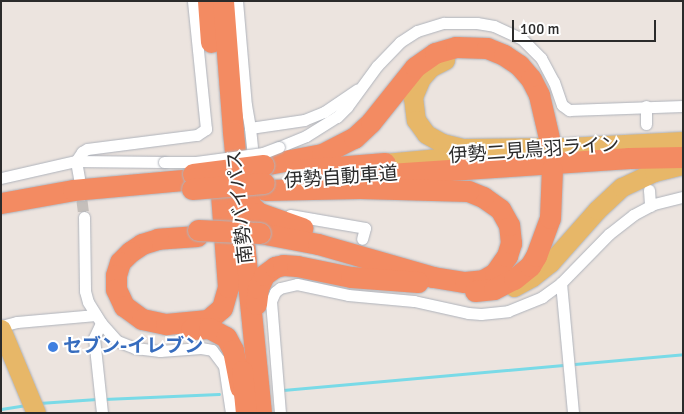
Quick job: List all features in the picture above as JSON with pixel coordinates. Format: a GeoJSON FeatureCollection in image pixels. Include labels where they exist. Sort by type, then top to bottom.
{"type":"FeatureCollection","features":[{"type":"Feature","properties":{"kind":"highway","name":"南勢バイパス"},"geometry":{"type":"LineString","coordinates":[[208,1],[222,159],[249,410]]}},
{"type":"Feature","properties":{"kind":"highway","name":"南勢バイパス"},"geometry":{"type":"LineString","coordinates":[[223,1],[242,130],[249,410]]}},
{"type":"Feature","properties":{"kind":"highway"},"geometry":{"type":"LineString","coordinates":[[264,178],[349,141],[371,122],[415,67],[436,53],[456,47],[487,48],[504,55],[519,65],[531,79],[539,95],[550,141]]}},
{"type":"Feature","properties":{"kind":"highway"},"geometry":{"type":"LineString","coordinates":[[242,130],[250,205],[259,212],[276,220],[377,252],[427,280]]}},
{"type":"Feature","properties":{"kind":"highway","name":"伊勢自動車道"},"geometry":{"type":"LineString","coordinates":[[264,178],[683,157]]}},
{"type":"Feature","properties":{"kind":"highway"},"geometry":{"type":"LineString","coordinates":[[198,233],[158,239],[142,244],[130,252],[118,268],[116,283],[118,296],[124,306],[136,316],[150,322],[166,324],[208,320],[218,313],[226,300],[228,277],[221,194],[222,159]]}},
{"type":"Feature","properties":{"kind":"highway","name":"伊勢自動車道"},"geometry":{"type":"LineString","coordinates":[[264,178],[385,163]]}},
{"type":"Feature","properties":{"kind":"highway"},"geometry":{"type":"LineString","coordinates":[[249,410],[260,362],[256,295],[260,281],[269,270],[289,265],[351,276],[455,281],[478,286],[514,279],[530,266],[536,256],[550,218],[548,169]]}},
{"type":"Feature","properties":{"kind":"highway"},"geometry":{"type":"LineString","coordinates":[[1,214],[72,201],[193,184],[264,178],[468,191],[495,204],[504,214],[510,231],[507,256],[500,268],[478,286]]}},
{"type":"Feature","properties":{"kind":"highway"},"geometry":{"type":"LineString","coordinates":[[1,203],[60,192],[140,184],[193,184]]}},
{"type":"Feature","properties":{"kind":"highway"},"geometry":{"type":"LineString","coordinates":[[249,410],[233,350],[221,333],[210,328],[169,331],[145,328],[124,316],[110,298],[108,282],[110,266],[123,248],[138,238],[154,234],[198,233],[260,236],[427,280]]}},
{"type":"Feature","properties":{"kind":"main road"},"geometry":{"type":"LineString","coordinates":[[473,56],[491,59],[508,68],[527,88],[536,114],[550,141],[474,149],[442,143],[426,134],[416,120],[412,104],[417,84],[431,67],[447,59],[473,56]]}},
{"type":"Feature","properties":{"kind":"main road","name":"伊勢二見鳥羽ライン"},"geometry":{"type":"LineString","coordinates":[[385,163],[550,141],[683,141]]}},
{"type":"Feature","properties":{"kind":"main road"},"geometry":{"type":"LineString","coordinates":[[478,286],[513,287],[532,278],[555,259],[613,194],[642,177],[683,165]]}},
{"type":"Feature","properties":{"kind":"main road"},"geometry":{"type":"LineString","coordinates":[[1,328],[33,406]]}},
{"type":"Feature","properties":{"kind":"street"},"geometry":{"type":"LineString","coordinates":[[79,178],[76,160],[87,149],[196,136],[206,129],[193,1]]}},
{"type":"Feature","properties":{"kind":"street"},"geometry":{"type":"LineString","coordinates":[[237,1],[246,105],[242,130],[257,198],[268,210],[365,228],[362,239]]}},
{"type":"Feature","properties":{"kind":"street"},"geometry":{"type":"LineString","coordinates":[[1,178],[76,160],[196,162],[253,155],[279,147],[325,126],[347,107],[391,50],[408,36],[444,23],[468,22],[494,26],[522,39],[541,58],[554,82],[562,105],[569,110],[683,106]]}},
{"type":"Feature","properties":{"kind":"street"},"geometry":{"type":"LineString","coordinates":[[242,130],[304,120],[324,112],[364,84]]}},
{"type":"Feature","properties":{"kind":"street"},"geometry":{"type":"LineString","coordinates":[[646,106],[646,124]]}},
{"type":"Feature","properties":{"kind":"street"},"geometry":{"type":"LineString","coordinates":[[649,190],[650,206]]}},
{"type":"Feature","properties":{"kind":"street"},"geometry":{"type":"LineString","coordinates":[[280,413],[271,311],[272,297],[280,288],[292,284],[347,288],[414,301],[457,312],[481,314],[508,311],[542,297],[561,283],[621,223],[650,206],[683,197]]}},
{"type":"Feature","properties":{"kind":"street"},"geometry":{"type":"LineString","coordinates":[[84,217],[85,291],[88,302],[99,319],[118,341],[136,348],[160,351],[201,348],[212,350],[224,366],[249,410]]}},
{"type":"Feature","properties":{"kind":"street"},"geometry":{"type":"LineString","coordinates":[[561,283],[573,413]]}},
{"type":"Feature","properties":{"kind":"street"},"geometry":{"type":"LineString","coordinates":[[1,328],[17,322],[99,319]]}},
{"type":"Feature","properties":{"kind":"street"},"geometry":{"type":"LineString","coordinates":[[99,319],[94,338],[102,403]]}},
{"type":"Feature","properties":{"kind":"waterway"},"geometry":{"type":"LineString","coordinates":[[283,390],[683,354]]}},
{"type":"Feature","properties":{"kind":"waterway"},"geometry":{"type":"LineString","coordinates":[[104,399],[219,394]]}},
{"type":"Feature","properties":{"kind":"waterway"},"geometry":{"type":"LineString","coordinates":[[39,403],[97,399]]}},
{"type":"Feature","properties":{"kind":"waterway"},"geometry":{"type":"LineString","coordinates":[[1,409],[25,405]]}},
{"type":"Feature","properties":{"kind":"tunnel"},"geometry":{"type":"LineString","coordinates":[[80,184],[84,217]]}},
{"type":"Feature","properties":{"kind":"place","name":"セブン-イレブン"},"geometry":{"type":"Point","coordinates":[53,347]}}]}
